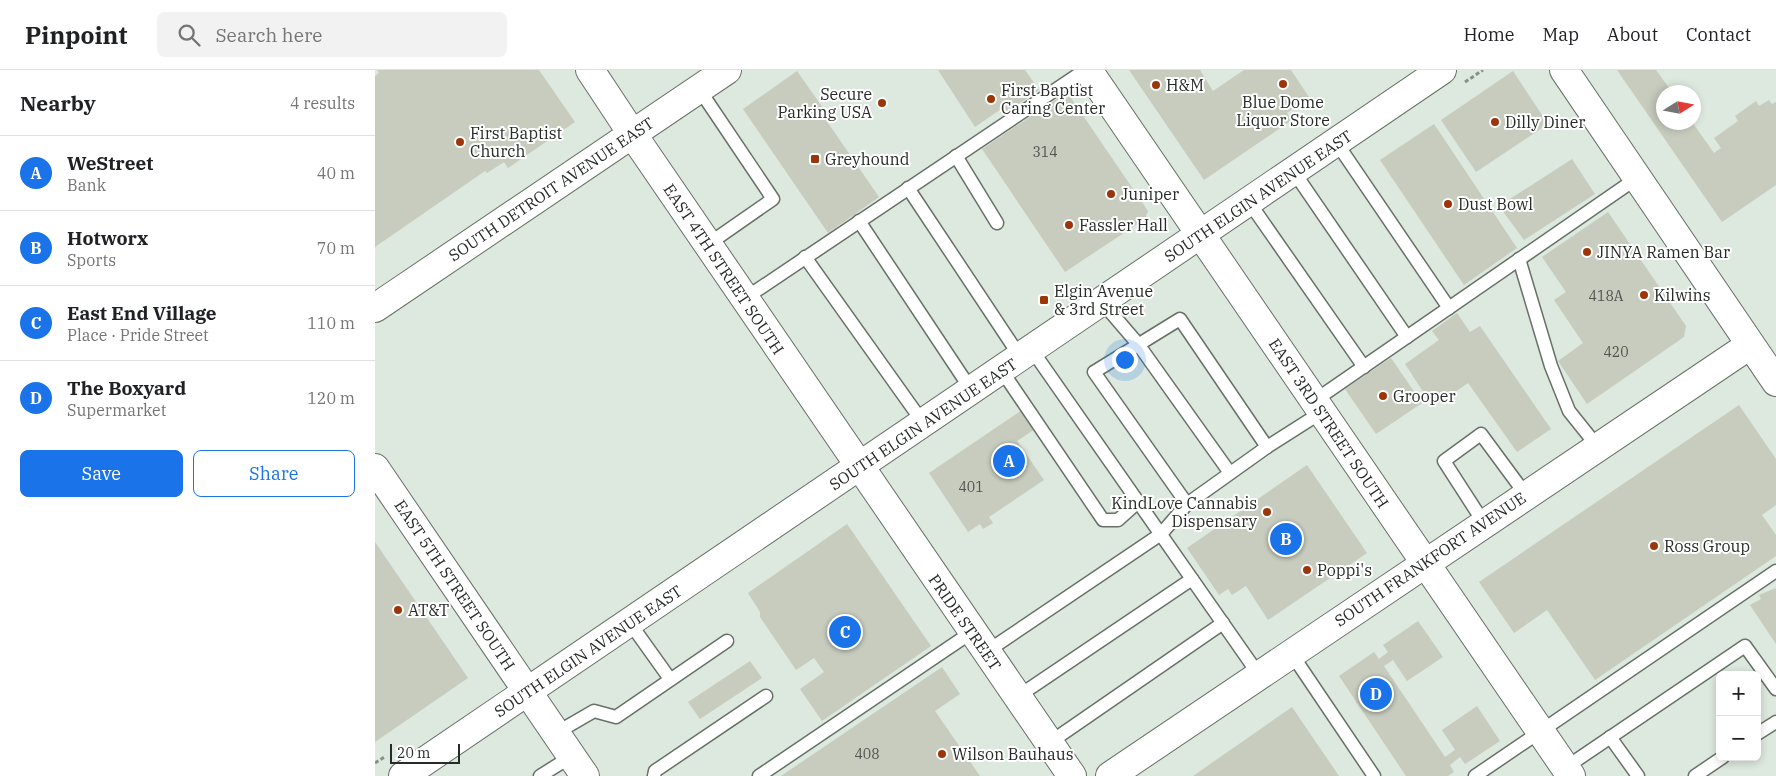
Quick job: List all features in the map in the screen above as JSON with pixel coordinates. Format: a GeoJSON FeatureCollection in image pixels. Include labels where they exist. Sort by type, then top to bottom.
{"type":"FeatureCollection","features":[{"type":"Feature","properties":{"kind":"street","name":"EAST 4TH STREET SOUTH"},"geometry":{"type":"LineString","coordinates":[[590,70],[859,468]]}},
{"type":"Feature","properties":{"kind":"street","name":"SOUTH DETROIT AVENUE EAST"},"geometry":{"type":"LineString","coordinates":[[375,308],[727,70]]}},
{"type":"Feature","properties":{"kind":"street","name":"EAST 3RD STREET SOUTH"},"geometry":{"type":"LineString","coordinates":[[1086,70],[1568,772]]}},
{"type":"Feature","properties":{"kind":"street","name":"SOUTH ELGIN AVENUE EAST"},"geometry":{"type":"LineString","coordinates":[[403,776],[973,391],[1443,70]]}},
{"type":"Feature","properties":{"kind":"street"},"geometry":{"type":"LineString","coordinates":[[1564,70],[1776,382]]}},
{"type":"Feature","properties":{"kind":"street","name":"SOUTH FRANKFORT AVENUE"},"geometry":{"type":"LineString","coordinates":[[1110,776],[1424,562],[1751,345]]}},
{"type":"Feature","properties":{"kind":"street","name":"EAST 5TH STREET SOUTH"},"geometry":{"type":"LineString","coordinates":[[375,468],[578,766]]}},
{"type":"Feature","properties":{"kind":"street","name":"PRIDE STREET"},"geometry":{"type":"LineString","coordinates":[[859,468],[1072,776]]}},
{"type":"Feature","properties":{"kind":"lane"},"geometry":{"type":"LineString","coordinates":[[744,299],[1086,70]]}},
{"type":"Feature","properties":{"kind":"lane"},"geometry":{"type":"LineString","coordinates":[[699,89],[773,199],[707,244]]}},
{"type":"Feature","properties":{"kind":"lane"},"geometry":{"type":"LineString","coordinates":[[1337,142],[1449,308]]}},
{"type":"Feature","properties":{"kind":"lane"},"geometry":{"type":"LineString","coordinates":[[956,156],[997,223]]}},
{"type":"Feature","properties":{"kind":"lane"},"geometry":{"type":"LineString","coordinates":[[1293,172],[1407,337]]}},
{"type":"Feature","properties":{"kind":"lane"},"geometry":{"type":"LineString","coordinates":[[759,776],[1161,534],[1187,504],[1267,447],[1364,367],[1637,178]]}},
{"type":"Feature","properties":{"kind":"lane"},"geometry":{"type":"LineString","coordinates":[[908,188],[1018,360],[1103,520],[1118,520],[1139,502]]}},
{"type":"Feature","properties":{"kind":"lane"},"geometry":{"type":"LineString","coordinates":[[1249,202],[1364,367]]}},
{"type":"Feature","properties":{"kind":"lane"},"geometry":{"type":"LineString","coordinates":[[859,221],[973,391]]}},
{"type":"Feature","properties":{"kind":"lane"},"geometry":{"type":"LineString","coordinates":[[805,257],[924,424]]}},
{"type":"Feature","properties":{"kind":"lane"},"geometry":{"type":"LineString","coordinates":[[1519,259],[1551,366],[1569,411],[1597,446]]}},
{"type":"Feature","properties":{"kind":"lane"},"geometry":{"type":"LineString","coordinates":[[1102,302],[1138,344],[1230,473]]}},
{"type":"Feature","properties":{"kind":"lane"},"geometry":{"type":"LineString","coordinates":[[1187,504],[1094,372],[1180,318],[1267,447]]}},
{"type":"Feature","properties":{"kind":"lane"},"geometry":{"type":"LineString","coordinates":[[1018,360],[1139,502],[1259,675]]}},
{"type":"Feature","properties":{"kind":"lane"},"geometry":{"type":"LineString","coordinates":[[1484,522],[1443,461],[1481,434],[1526,495]]}},
{"type":"Feature","properties":{"kind":"lane"},"geometry":{"type":"LineString","coordinates":[[1475,776],[1776,571]]}},
{"type":"Feature","properties":{"kind":"lane"},"geometry":{"type":"LineString","coordinates":[[1017,697],[1192,579]]}},
{"type":"Feature","properties":{"kind":"lane"},"geometry":{"type":"LineString","coordinates":[[630,623],[670,679]]}},
{"type":"Feature","properties":{"kind":"lane"},"geometry":{"type":"LineString","coordinates":[[1049,743],[1223,623]]}},
{"type":"Feature","properties":{"kind":"lane"},"geometry":{"type":"LineString","coordinates":[[556,733],[594,711],[617,717],[727,641]]}},
{"type":"Feature","properties":{"kind":"lane"},"geometry":{"type":"LineString","coordinates":[[1568,772],[1610,737],[1745,646],[1776,689]]}},
{"type":"Feature","properties":{"kind":"lane"},"geometry":{"type":"LineString","coordinates":[[1291,653],[1374,776]]}},
{"type":"Feature","properties":{"kind":"lane"},"geometry":{"type":"LineString","coordinates":[[654,776],[655,771],[766,696]]}},
{"type":"Feature","properties":{"kind":"lane"},"geometry":{"type":"LineString","coordinates":[[1761,731],[1776,722]]}},
{"type":"Feature","properties":{"kind":"lane"},"geometry":{"type":"LineString","coordinates":[[1610,737],[1638,776]]}},
{"type":"Feature","properties":{"kind":"lane"},"geometry":{"type":"LineString","coordinates":[[1695,776],[1717,761]]}},
{"type":"Feature","properties":{"kind":"lane"},"geometry":{"type":"LineString","coordinates":[[540,776],[578,766]]}},
{"type":"Feature","properties":{"kind":"building","name":"First Baptist Church"},"geometry":{"type":"Polygon","coordinates":[[[377,70],[539,70],[575,122],[508,168],[504,162],[487,173],[485,171],[375,247],[375,76],[379,73],[377,70]]]}},
{"type":"Feature","properties":{"kind":"building","name":"First Baptist Caring Center"},"geometry":{"type":"Polygon","coordinates":[[[938,70],[1025,70],[1039,90],[1007,112],[1004,107],[975,127],[938,70]]]}},
{"type":"Feature","properties":{"kind":"building"},"geometry":{"type":"Polygon","coordinates":[[[1129,70],[1200,70],[1213,91],[1244,70],[1291,70],[1309,97],[1287,113],[1292,120],[1204,180],[1129,70]]]}},
{"type":"Feature","properties":{"kind":"building"},"geometry":{"type":"Polygon","coordinates":[[[1617,70],[1656,70],[1667,85],[1656,85],[1656,126],[1617,70]]]}},
{"type":"Feature","properties":{"kind":"building","name":"Greyhound"},"geometry":{"type":"Polygon","coordinates":[[[797,71],[830,118],[826,120],[879,197],[828,233],[743,109],[797,71]]]}},
{"type":"Feature","properties":{"kind":"building","name":"Dilly Diner"},"geometry":{"type":"Polygon","coordinates":[[[1513,71],[1548,124],[1476,172],[1441,120],[1513,71]]]}},
{"type":"Feature","properties":{"kind":"building"},"geometry":{"type":"Polygon","coordinates":[[[1067,92],[1148,211],[1145,219],[1065,272],[982,149],[1067,92]]]}},
{"type":"Feature","properties":{"kind":"building"},"geometry":{"type":"Polygon","coordinates":[[[1769,100],[1772,104],[1776,102],[1776,185],[1722,222],[1658,130],[1698,130],[1714,153],[1721,148],[1714,138],[1738,121],[1735,116],[1756,101],[1759,106],[1769,100]]]}},
{"type":"Feature","properties":{"kind":"building","name":"Dust Bowl"},"geometry":{"type":"Polygon","coordinates":[[[1434,124],[1517,248],[1464,285],[1380,160],[1434,124]]]}},
{"type":"Feature","properties":{"kind":"building"},"geometry":{"type":"Polygon","coordinates":[[[1572,159],[1595,194],[1524,240],[1499,206],[1572,159]]]}},
{"type":"Feature","properties":{"kind":"building"},"geometry":{"type":"Polygon","coordinates":[[[1608,212],[1686,326],[1684,337],[1587,404],[1558,361],[1583,343],[1554,300],[1566,292],[1542,257],[1608,212]]]}},
{"type":"Feature","properties":{"kind":"building"},"geometry":{"type":"Polygon","coordinates":[[[1457,313],[1470,332],[1480,326],[1551,429],[1517,452],[1468,383],[1433,407],[1405,364],[1439,340],[1432,331],[1457,313]]]}},
{"type":"Feature","properties":{"kind":"building","name":"Grooper"},"geometry":{"type":"Polygon","coordinates":[[[1391,358],[1422,403],[1376,434],[1345,389],[1391,358]]]}},
{"type":"Feature","properties":{"kind":"building","name":"Ross Group"},"geometry":{"type":"Polygon","coordinates":[[[1739,405],[1776,459],[1776,505],[1762,515],[1776,535],[1776,556],[1595,680],[1547,610],[1514,633],[1479,582],[1739,405]]]}},
{"type":"Feature","properties":{"kind":"building"},"geometry":{"type":"Polygon","coordinates":[[[1022,410],[1035,429],[1017,441],[1044,480],[989,517],[993,523],[983,529],[980,524],[968,532],[929,473],[1022,410]]]}},
{"type":"Feature","properties":{"kind":"building"},"geometry":{"type":"Polygon","coordinates":[[[1307,465],[1367,553],[1268,620],[1246,586],[1232,595],[1228,589],[1219,595],[1187,548],[1307,465]]]}},
{"type":"Feature","properties":{"kind":"building"},"geometry":{"type":"Polygon","coordinates":[[[847,524],[931,646],[822,721],[800,689],[824,672],[814,658],[796,670],[760,617],[760,612],[748,593],[847,524]]]}},
{"type":"Feature","properties":{"kind":"building","name":"AT&T"},"geometry":{"type":"Polygon","coordinates":[[[375,542],[468,678],[375,742],[375,542]]]}},
{"type":"Feature","properties":{"kind":"building"},"geometry":{"type":"Polygon","coordinates":[[[1776,588],[1776,644],[1750,605],[1761,599],[1759,595],[1776,588]]]}},
{"type":"Feature","properties":{"kind":"building"},"geometry":{"type":"Polygon","coordinates":[[[1418,621],[1443,657],[1407,681],[1393,660],[1384,666],[1445,757],[1455,750],[1442,730],[1477,706],[1500,741],[1465,764],[1460,757],[1450,765],[1454,772],[1448,776],[1406,776],[1339,676],[1374,652],[1379,659],[1388,652],[1383,645],[1418,621]]]}},
{"type":"Feature","properties":{"kind":"building"},"geometry":{"type":"Polygon","coordinates":[[[750,661],[762,678],[700,719],[688,702],[750,661]]]}},
{"type":"Feature","properties":{"kind":"building"},"geometry":{"type":"Polygon","coordinates":[[[942,667],[960,694],[935,711],[980,776],[781,776],[942,667]]]}},
{"type":"Feature","properties":{"kind":"building"},"geometry":{"type":"Polygon","coordinates":[[[1292,707],[1339,776],[1193,776],[1292,707]]]}},
{"type":"Feature","properties":{"kind":"place","name":"Blue Dome Liquor Store"},"geometry":{"type":"Point","coordinates":[1283,84]}},
{"type":"Feature","properties":{"kind":"place","name":"H&M"},"geometry":{"type":"Point","coordinates":[1156,85]}},
{"type":"Feature","properties":{"kind":"place","name":"First Baptist Caring Center"},"geometry":{"type":"Point","coordinates":[991,99]}},
{"type":"Feature","properties":{"kind":"place","name":"Secure Parking USA"},"geometry":{"type":"Point","coordinates":[882,103]}},
{"type":"Feature","properties":{"kind":"place","name":"Dilly Diner"},"geometry":{"type":"Point","coordinates":[1495,122]}},
{"type":"Feature","properties":{"kind":"place","name":"First Baptist Church"},"geometry":{"type":"Point","coordinates":[460,142]}},
{"type":"Feature","properties":{"kind":"place","name":"Greyhound"},"geometry":{"type":"Point","coordinates":[815,159]}},
{"type":"Feature","properties":{"kind":"place","name":"Juniper"},"geometry":{"type":"Point","coordinates":[1111,194]}},
{"type":"Feature","properties":{"kind":"place","name":"Dust Bowl"},"geometry":{"type":"Point","coordinates":[1448,204]}},
{"type":"Feature","properties":{"kind":"place","name":"Fassler Hall"},"geometry":{"type":"Point","coordinates":[1069,225]}},
{"type":"Feature","properties":{"kind":"place","name":"JINYA Ramen Bar"},"geometry":{"type":"Point","coordinates":[1587,252]}},
{"type":"Feature","properties":{"kind":"place","name":"Kilwins"},"geometry":{"type":"Point","coordinates":[1644,295]}},
{"type":"Feature","properties":{"kind":"place","name":"Elgin Avenue & 3rd Street"},"geometry":{"type":"Point","coordinates":[1044,300]}},
{"type":"Feature","properties":{"kind":"place","name":"Grooper"},"geometry":{"type":"Point","coordinates":[1383,396]}},
{"type":"Feature","properties":{"kind":"place","name":"WeStreet"},"geometry":{"type":"Point","coordinates":[1009,461]}},
{"type":"Feature","properties":{"kind":"place","name":"KindLove Cannabis Dispensary"},"geometry":{"type":"Point","coordinates":[1267,512]}},
{"type":"Feature","properties":{"kind":"place","name":"Hotworx"},"geometry":{"type":"Point","coordinates":[1286,539]}},
{"type":"Feature","properties":{"kind":"place","name":"Ross Group"},"geometry":{"type":"Point","coordinates":[1654,546]}},
{"type":"Feature","properties":{"kind":"place","name":"Poppi's"},"geometry":{"type":"Point","coordinates":[1307,570]}},
{"type":"Feature","properties":{"kind":"place","name":"AT&T"},"geometry":{"type":"Point","coordinates":[398,610]}},
{"type":"Feature","properties":{"kind":"place","name":"East End Village"},"geometry":{"type":"Point","coordinates":[845,632]}},
{"type":"Feature","properties":{"kind":"place","name":"The Boxyard"},"geometry":{"type":"Point","coordinates":[1376,694]}},
{"type":"Feature","properties":{"kind":"place","name":"Wilson Bauhaus"},"geometry":{"type":"Point","coordinates":[942,754]}}]}
